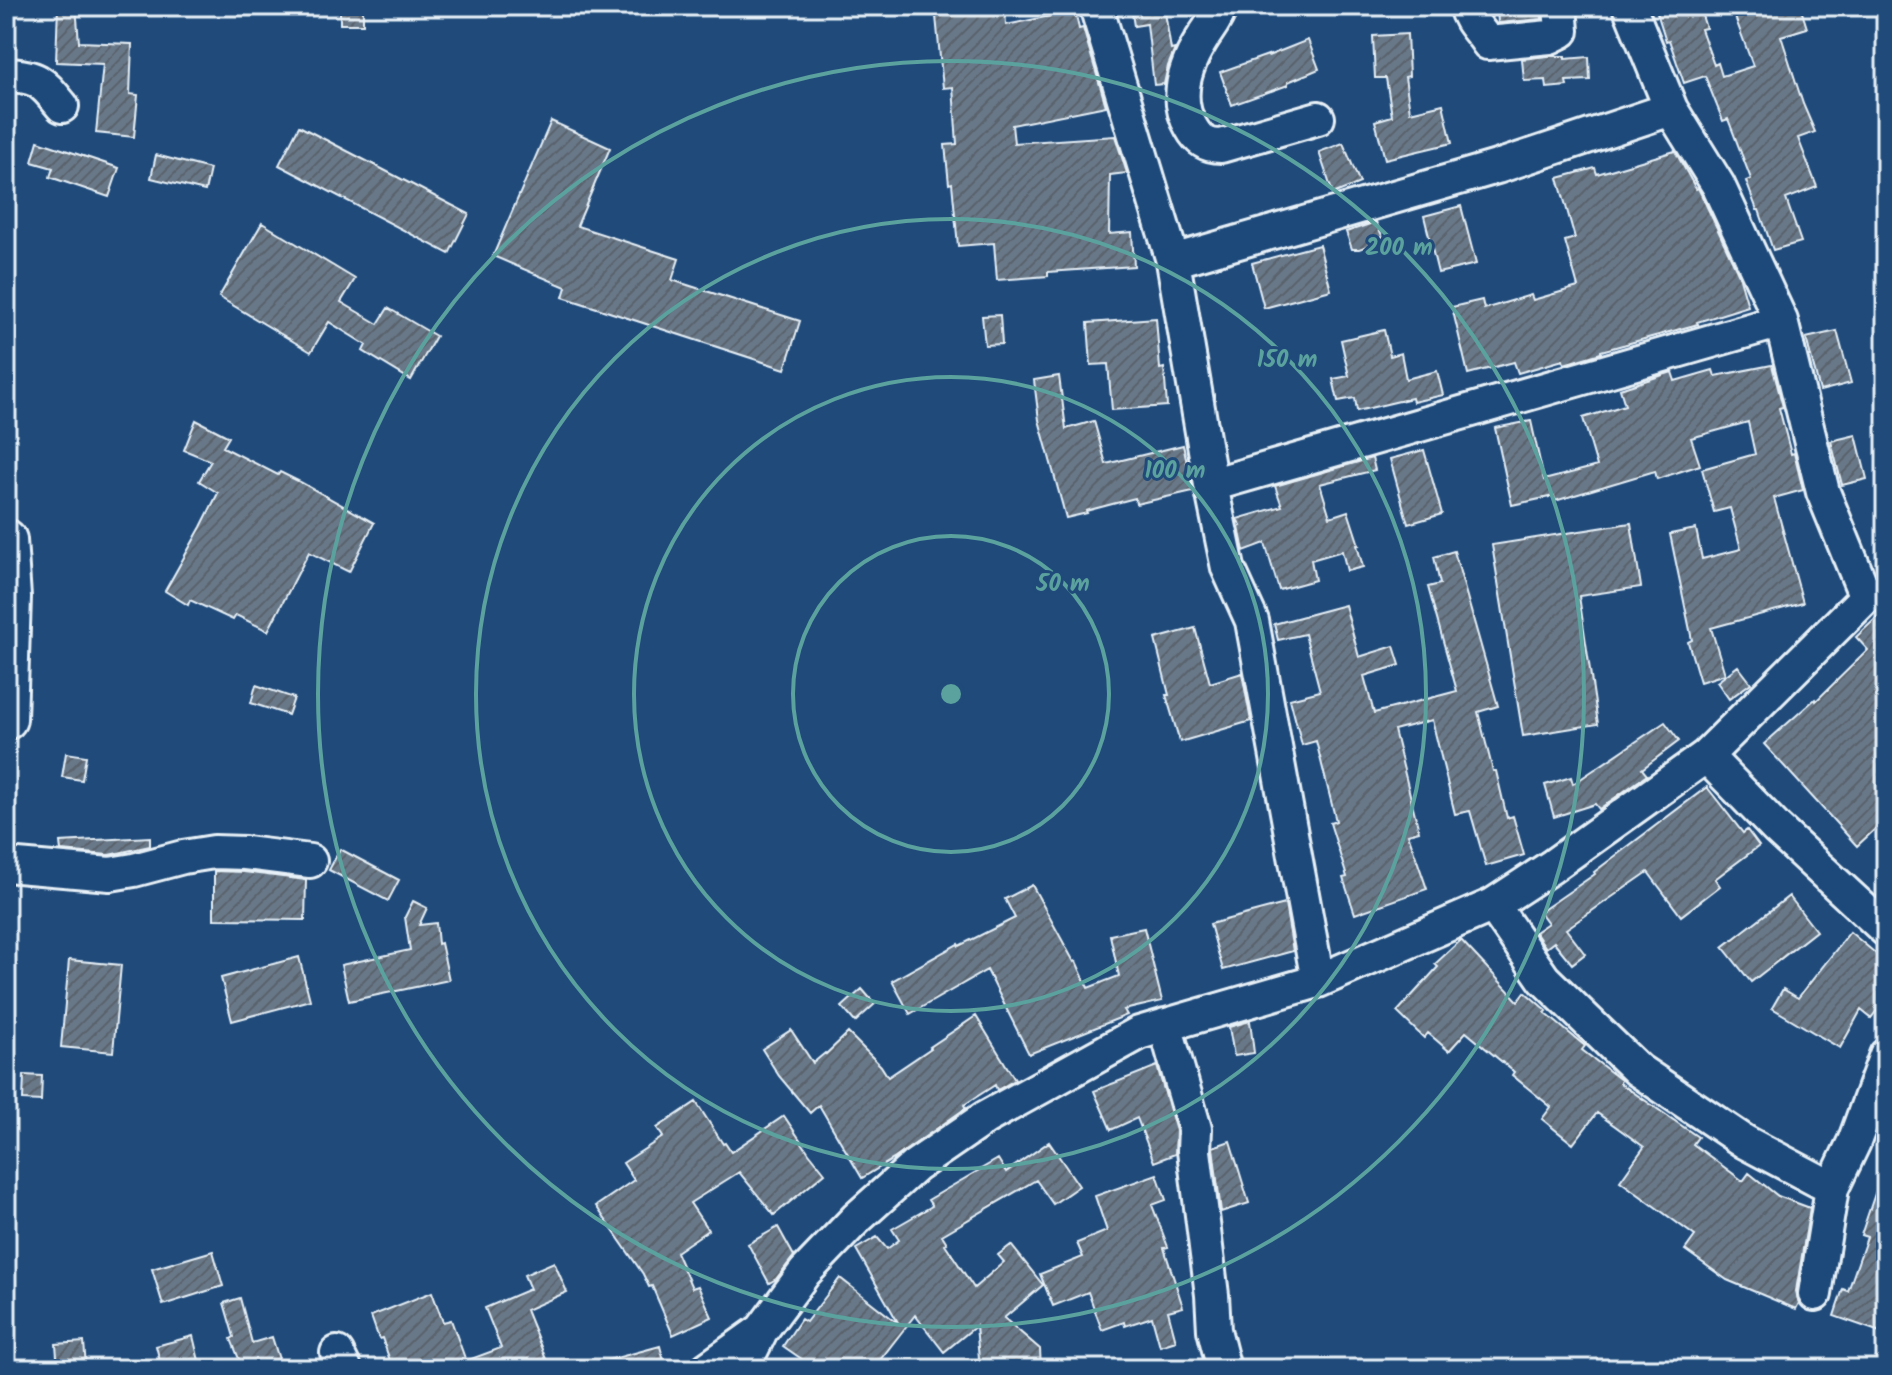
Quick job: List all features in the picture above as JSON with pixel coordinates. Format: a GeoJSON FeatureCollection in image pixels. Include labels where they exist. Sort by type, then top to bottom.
{"type":"FeatureCollection","features":[{"type":"Feature","properties":{"kind":"main road"},"geometry":{"type":"LineString","coordinates":[[6,540],[10,597],[6,719]]}},
{"type":"Feature","properties":{"kind":"street"},"geometry":{"type":"LineString","coordinates":[[1096,6],[1173,261],[1211,485],[1228,568],[1252,621],[1318,981]]}},
{"type":"Feature","properties":{"kind":"street"},"geometry":{"type":"LineString","coordinates":[[1221,6],[1195,51],[1181,89],[1182,108],[1198,137],[1208,145],[1221,146],[1318,118]]}},
{"type":"Feature","properties":{"kind":"street"},"geometry":{"type":"LineString","coordinates":[[1465,6],[1473,26],[1488,43],[1550,37],[1562,31],[1560,6]]}},
{"type":"Feature","properties":{"kind":"street"},"geometry":{"type":"LineString","coordinates":[[742,1369],[761,1331],[805,1272],[856,1219],[915,1166],[985,1118],[1139,1033],[1318,981],[1493,905],[1706,756],[1876,593],[1823,492],[1781,321],[1718,185],[1671,109],[1629,6]]}},
{"type":"Feature","properties":{"kind":"street"},"geometry":{"type":"LineString","coordinates":[[6,75],[25,75],[39,81],[62,106]]}},
{"type":"Feature","properties":{"kind":"street"},"geometry":{"type":"LineString","coordinates":[[1173,261],[1497,167],[1671,109]]}},
{"type":"Feature","properties":{"kind":"street"},"geometry":{"type":"LineString","coordinates":[[1211,485],[1781,321]]}},
{"type":"Feature","properties":{"kind":"street"},"geometry":{"type":"LineString","coordinates":[[1706,756],[1777,829],[1886,930]]}},
{"type":"Feature","properties":{"kind":"street"},"geometry":{"type":"LineString","coordinates":[[6,865],[110,874],[214,852],[310,861]]}},
{"type":"Feature","properties":{"kind":"street"},"geometry":{"type":"LineString","coordinates":[[1493,905],[1544,979],[1638,1070],[1745,1142],[1832,1188]]}},
{"type":"Feature","properties":{"kind":"street"},"geometry":{"type":"LineString","coordinates":[[1165,1025],[1195,1129],[1194,1151],[1214,1330],[1224,1369]]}},
{"type":"Feature","properties":{"kind":"street"},"geometry":{"type":"LineString","coordinates":[[1815,1294],[1832,1188],[1854,1142],[1886,1055]]}},
{"type":"Feature","properties":{"kind":"street"},"geometry":{"type":"LineString","coordinates":[[707,1369],[761,1331]]}},
{"type":"Feature","properties":{"kind":"building"},"geometry":{"type":"Polygon","coordinates":[[[58,6],[76,6],[79,42],[132,44],[130,94],[138,95],[134,137],[96,133],[103,64],[56,62],[58,6]]]}},
{"type":"Feature","properties":{"kind":"building"},"geometry":{"type":"Polygon","coordinates":[[[935,6],[978,6],[978,10],[1005,7],[1006,25],[1075,11],[1106,106],[1012,125],[1014,143],[1115,136],[1127,173],[1110,175],[1109,234],[1132,232],[1134,266],[1048,272],[1048,276],[997,280],[994,243],[958,246],[945,145],[957,144],[953,87],[943,88],[935,6]]]}},
{"type":"Feature","properties":{"kind":"building"},"geometry":{"type":"Polygon","coordinates":[[[1131,6],[1164,6],[1171,50],[1175,49],[1164,84],[1154,85],[1147,24],[1134,26],[1131,6]]]}},
{"type":"Feature","properties":{"kind":"building"},"geometry":{"type":"Polygon","coordinates":[[[1497,6],[1541,6],[1542,19],[1498,23],[1497,6]]]}},
{"type":"Feature","properties":{"kind":"building"},"geometry":{"type":"Polygon","coordinates":[[[1655,6],[1699,6],[1706,28],[1701,29],[1714,65],[1718,63],[1722,76],[1753,66],[1731,6],[1800,6],[1807,28],[1781,36],[1815,132],[1798,138],[1817,187],[1786,199],[1801,242],[1773,250],[1746,181],[1751,179],[1728,119],[1723,121],[1705,76],[1684,83],[1655,6]]]}},
{"type":"Feature","properties":{"kind":"building"},"geometry":{"type":"Polygon","coordinates":[[[340,7],[363,7],[363,24],[340,24],[340,7]]]}},
{"type":"Feature","properties":{"kind":"building"},"geometry":{"type":"Polygon","coordinates":[[[1407,34],[1409,76],[1405,77],[1410,112],[1443,104],[1452,143],[1385,159],[1375,121],[1392,116],[1386,78],[1375,78],[1373,36],[1407,34]]]}},
{"type":"Feature","properties":{"kind":"building"},"geometry":{"type":"Polygon","coordinates":[[[1308,40],[1319,69],[1288,82],[1288,85],[1232,105],[1220,72],[1308,40]]]}},
{"type":"Feature","properties":{"kind":"building"},"geometry":{"type":"Polygon","coordinates":[[[1565,56],[1565,59],[1589,57],[1590,80],[1566,81],[1567,86],[1547,88],[1546,80],[1524,81],[1522,59],[1565,56]]]}},
{"type":"Feature","properties":{"kind":"building"},"geometry":{"type":"Polygon","coordinates":[[[551,121],[610,148],[577,226],[679,259],[672,280],[800,321],[785,369],[563,297],[566,287],[493,256],[551,121]]]}},
{"type":"Feature","properties":{"kind":"building"},"geometry":{"type":"Polygon","coordinates":[[[299,126],[469,214],[449,254],[279,165],[299,126]]]}},
{"type":"Feature","properties":{"kind":"building"},"geometry":{"type":"Polygon","coordinates":[[[38,141],[119,168],[109,197],[50,177],[53,168],[32,162],[38,141]]]}},
{"type":"Feature","properties":{"kind":"building"},"geometry":{"type":"Polygon","coordinates":[[[1343,143],[1360,183],[1333,194],[1319,152],[1343,143]]]}},
{"type":"Feature","properties":{"kind":"building"},"geometry":{"type":"Polygon","coordinates":[[[1675,151],[1701,194],[1739,275],[1748,306],[1564,364],[1563,360],[1518,373],[1514,362],[1468,374],[1452,307],[1482,300],[1484,309],[1531,295],[1533,300],[1578,287],[1565,241],[1575,238],[1558,178],[1595,168],[1597,174],[1675,151]]]}},
{"type":"Feature","properties":{"kind":"building"},"geometry":{"type":"Polygon","coordinates":[[[156,155],[210,169],[205,191],[151,178],[156,155]]]}},
{"type":"Feature","properties":{"kind":"building"},"geometry":{"type":"Polygon","coordinates":[[[1461,206],[1476,264],[1438,273],[1424,216],[1461,206]]]}},
{"type":"Feature","properties":{"kind":"building"},"geometry":{"type":"Polygon","coordinates":[[[1376,222],[1384,240],[1352,249],[1346,232],[1376,222]]]}},
{"type":"Feature","properties":{"kind":"building"},"geometry":{"type":"Polygon","coordinates":[[[262,223],[355,279],[341,302],[378,324],[388,308],[436,336],[411,380],[363,351],[366,345],[329,322],[311,352],[219,297],[262,223]]]}},
{"type":"Feature","properties":{"kind":"building"},"geometry":{"type":"Polygon","coordinates":[[[1319,245],[1331,290],[1264,308],[1252,263],[1319,245]]]}},
{"type":"Feature","properties":{"kind":"building"},"geometry":{"type":"Polygon","coordinates":[[[1000,315],[1002,344],[985,345],[982,316],[1000,315]]]}},
{"type":"Feature","properties":{"kind":"building"},"geometry":{"type":"Polygon","coordinates":[[[1156,318],[1167,406],[1112,410],[1108,364],[1091,365],[1088,323],[1156,318]]]}},
{"type":"Feature","properties":{"kind":"building"},"geometry":{"type":"Polygon","coordinates":[[[1384,330],[1390,356],[1401,353],[1406,379],[1437,371],[1443,395],[1413,402],[1412,398],[1357,411],[1355,398],[1338,401],[1333,379],[1349,376],[1341,340],[1384,330]]]}},
{"type":"Feature","properties":{"kind":"building"},"geometry":{"type":"Polygon","coordinates":[[[1837,331],[1851,383],[1820,391],[1806,338],[1837,331]]]}},
{"type":"Feature","properties":{"kind":"building"},"geometry":{"type":"Polygon","coordinates":[[[1772,365],[1783,407],[1779,408],[1803,490],[1774,498],[1803,603],[1711,628],[1725,674],[1700,682],[1688,642],[1692,640],[1670,534],[1696,529],[1702,559],[1741,549],[1730,508],[1714,512],[1702,469],[1755,454],[1748,422],[1691,438],[1700,465],[1657,479],[1655,471],[1555,501],[1554,496],[1512,505],[1495,428],[1531,421],[1544,480],[1597,466],[1583,418],[1625,405],[1620,389],[1672,372],[1675,381],[1713,370],[1715,376],[1772,365]]]}},
{"type":"Feature","properties":{"kind":"building"},"geometry":{"type":"Polygon","coordinates":[[[1059,376],[1066,429],[1094,421],[1106,464],[1183,445],[1193,491],[1136,504],[1135,498],[1066,518],[1039,420],[1034,380],[1059,376]]]}},
{"type":"Feature","properties":{"kind":"building"},"geometry":{"type":"Polygon","coordinates":[[[196,420],[229,437],[223,447],[278,475],[280,472],[302,483],[374,523],[349,572],[309,552],[268,631],[236,615],[233,620],[190,600],[188,605],[165,591],[218,493],[199,481],[211,461],[184,450],[196,420]]]}},
{"type":"Feature","properties":{"kind":"building"},"geometry":{"type":"Polygon","coordinates":[[[1856,435],[1867,479],[1842,485],[1831,441],[1856,435]]]}},
{"type":"Feature","properties":{"kind":"building"},"geometry":{"type":"Polygon","coordinates":[[[1424,450],[1442,514],[1408,524],[1390,459],[1424,450]]]}},
{"type":"Feature","properties":{"kind":"building"},"geometry":{"type":"Polygon","coordinates":[[[1372,458],[1375,470],[1320,484],[1330,517],[1348,511],[1363,567],[1347,571],[1342,551],[1311,560],[1315,580],[1279,590],[1265,543],[1244,551],[1241,526],[1237,519],[1282,506],[1275,486],[1372,458]]]}},
{"type":"Feature","properties":{"kind":"building"},"geometry":{"type":"Polygon","coordinates":[[[1631,523],[1641,587],[1579,596],[1598,724],[1523,736],[1492,545],[1631,523]]]}},
{"type":"Feature","properties":{"kind":"building"},"geometry":{"type":"Polygon","coordinates":[[[1454,551],[1498,706],[1478,712],[1507,818],[1513,816],[1524,855],[1486,866],[1470,811],[1455,814],[1432,720],[1394,730],[1419,831],[1408,834],[1427,889],[1355,914],[1330,823],[1336,821],[1316,741],[1302,745],[1290,699],[1320,691],[1305,634],[1278,640],[1274,624],[1345,605],[1359,657],[1394,646],[1400,665],[1364,676],[1374,713],[1457,691],[1428,587],[1440,584],[1434,557],[1454,551]]]}},
{"type":"Feature","properties":{"kind":"building"},"geometry":{"type":"Polygon","coordinates":[[[1886,609],[1886,819],[1857,846],[1764,744],[1816,701],[1868,650],[1856,637],[1886,609]]]}},
{"type":"Feature","properties":{"kind":"building"},"geometry":{"type":"Polygon","coordinates":[[[1195,628],[1210,683],[1242,673],[1251,721],[1180,742],[1166,695],[1169,695],[1155,639],[1195,628]]]}},
{"type":"Feature","properties":{"kind":"building"},"geometry":{"type":"Polygon","coordinates":[[[1738,666],[1751,683],[1729,699],[1717,682],[1738,666]]]}},
{"type":"Feature","properties":{"kind":"building"},"geometry":{"type":"Polygon","coordinates":[[[256,685],[294,698],[288,715],[251,703],[256,685]]]}},
{"type":"Feature","properties":{"kind":"building"},"geometry":{"type":"Polygon","coordinates":[[[1665,722],[1679,741],[1642,769],[1647,775],[1599,809],[1595,804],[1554,817],[1545,785],[1571,777],[1573,784],[1665,722]]]}},
{"type":"Feature","properties":{"kind":"building"},"geometry":{"type":"Polygon","coordinates":[[[66,753],[86,756],[82,780],[62,777],[66,753]]]}},
{"type":"Feature","properties":{"kind":"building"},"geometry":{"type":"Polygon","coordinates":[[[1707,787],[1743,833],[1747,830],[1759,846],[1715,879],[1720,886],[1681,916],[1648,872],[1566,929],[1585,954],[1572,964],[1554,942],[1546,948],[1535,932],[1548,923],[1540,912],[1595,874],[1707,787]]]}},
{"type":"Feature","properties":{"kind":"building"},"geometry":{"type":"Polygon","coordinates":[[[150,837],[150,846],[109,855],[61,851],[60,842],[150,837]]]}},
{"type":"Feature","properties":{"kind":"building"},"geometry":{"type":"Polygon","coordinates":[[[340,849],[399,880],[388,901],[329,870],[340,849]]]}},
{"type":"Feature","properties":{"kind":"building"},"geometry":{"type":"Polygon","coordinates":[[[214,871],[306,880],[305,920],[214,919],[214,871]]]}},
{"type":"Feature","properties":{"kind":"building"},"geometry":{"type":"Polygon","coordinates":[[[1032,885],[1088,988],[1119,976],[1110,935],[1144,928],[1162,1001],[1124,1010],[1127,1015],[1029,1054],[987,970],[910,1014],[892,981],[958,944],[1015,918],[1005,899],[1032,885]]]}},
{"type":"Feature","properties":{"kind":"building"},"geometry":{"type":"Polygon","coordinates":[[[1789,896],[1816,931],[1751,982],[1723,947],[1789,896]]]}},
{"type":"Feature","properties":{"kind":"building"},"geometry":{"type":"Polygon","coordinates":[[[413,901],[427,908],[419,925],[436,923],[438,944],[441,943],[449,980],[349,1001],[341,965],[410,950],[405,917],[413,901]]]}},
{"type":"Feature","properties":{"kind":"building"},"geometry":{"type":"Polygon","coordinates":[[[1285,904],[1293,951],[1223,970],[1210,924],[1285,904]]]}},
{"type":"Feature","properties":{"kind":"building"},"geometry":{"type":"Polygon","coordinates":[[[1850,932],[1886,962],[1886,999],[1871,1018],[1861,1010],[1840,1048],[1772,1008],[1783,989],[1798,998],[1850,932]]]}},
{"type":"Feature","properties":{"kind":"building"},"geometry":{"type":"Polygon","coordinates":[[[1461,940],[1518,1001],[1525,992],[1585,1046],[1582,1050],[1621,1080],[1620,1083],[1698,1137],[1693,1144],[1743,1181],[1749,1173],[1778,1196],[1810,1208],[1796,1291],[1799,1303],[1796,1309],[1727,1280],[1685,1250],[1695,1236],[1620,1181],[1644,1147],[1597,1113],[1573,1144],[1542,1119],[1551,1107],[1466,1032],[1449,1051],[1428,1033],[1424,1038],[1397,1012],[1438,967],[1435,964],[1461,940]]]}},
{"type":"Feature","properties":{"kind":"building"},"geometry":{"type":"Polygon","coordinates":[[[299,957],[310,1000],[232,1021],[221,978],[299,957]]]}},
{"type":"Feature","properties":{"kind":"building"},"geometry":{"type":"Polygon","coordinates":[[[69,960],[121,965],[113,1052],[61,1047],[69,960]]]}},
{"type":"Feature","properties":{"kind":"building"},"geometry":{"type":"Polygon","coordinates":[[[862,989],[875,1004],[855,1022],[842,1007],[862,989]]]}},
{"type":"Feature","properties":{"kind":"building"},"geometry":{"type":"Polygon","coordinates":[[[976,1016],[1015,1080],[997,1090],[995,1085],[895,1158],[862,1178],[819,1105],[810,1113],[779,1076],[762,1049],[791,1030],[813,1063],[848,1033],[888,1077],[976,1016]]]}},
{"type":"Feature","properties":{"kind":"building"},"geometry":{"type":"Polygon","coordinates":[[[1250,1021],[1254,1053],[1234,1056],[1229,1027],[1250,1021]]]}},
{"type":"Feature","properties":{"kind":"building"},"geometry":{"type":"Polygon","coordinates":[[[1157,1066],[1176,1131],[1175,1154],[1154,1162],[1137,1118],[1111,1130],[1094,1091],[1157,1066]]]}},
{"type":"Feature","properties":{"kind":"building"},"geometry":{"type":"Polygon","coordinates":[[[24,1075],[42,1076],[41,1101],[23,1100],[24,1075]]]}},
{"type":"Feature","properties":{"kind":"building"},"geometry":{"type":"Polygon","coordinates":[[[696,1102],[731,1152],[784,1116],[825,1173],[774,1215],[739,1172],[690,1203],[708,1230],[676,1252],[692,1288],[698,1286],[712,1317],[673,1335],[652,1286],[649,1287],[596,1206],[634,1180],[623,1163],[663,1137],[657,1128],[696,1102]]]}},
{"type":"Feature","properties":{"kind":"building"},"geometry":{"type":"Polygon","coordinates":[[[1230,1141],[1249,1203],[1221,1212],[1213,1147],[1230,1141]]]}},
{"type":"Feature","properties":{"kind":"building"},"geometry":{"type":"Polygon","coordinates":[[[1049,1142],[1079,1186],[1053,1204],[1036,1180],[942,1235],[974,1288],[1004,1262],[998,1255],[1011,1245],[1043,1285],[1004,1318],[1040,1349],[1041,1369],[980,1369],[976,1326],[944,1352],[915,1315],[873,1369],[816,1369],[783,1346],[801,1319],[806,1322],[840,1278],[899,1324],[856,1249],[877,1237],[887,1249],[899,1240],[892,1229],[932,1206],[928,1200],[998,1159],[1006,1172],[1049,1142]]]}},
{"type":"Feature","properties":{"kind":"building"},"geometry":{"type":"Polygon","coordinates":[[[1883,1170],[1886,1171],[1886,1334],[1834,1316],[1843,1289],[1848,1291],[1867,1237],[1861,1235],[1883,1170]]]}},
{"type":"Feature","properties":{"kind":"building"},"geometry":{"type":"Polygon","coordinates":[[[1157,1174],[1166,1200],[1152,1205],[1168,1247],[1164,1248],[1183,1307],[1168,1311],[1176,1341],[1160,1346],[1152,1317],[1102,1330],[1088,1292],[1053,1306],[1040,1274],[1083,1257],[1077,1243],[1107,1231],[1095,1196],[1157,1174]]]}},
{"type":"Feature","properties":{"kind":"building"},"geometry":{"type":"Polygon","coordinates":[[[778,1227],[794,1256],[776,1279],[769,1283],[748,1244],[778,1227]]]}},
{"type":"Feature","properties":{"kind":"building"},"geometry":{"type":"Polygon","coordinates":[[[213,1251],[223,1286],[163,1305],[152,1269],[213,1251]]]}},
{"type":"Feature","properties":{"kind":"building"},"geometry":{"type":"Polygon","coordinates":[[[554,1262],[567,1292],[526,1310],[550,1369],[393,1369],[371,1316],[432,1292],[443,1322],[451,1320],[466,1361],[501,1348],[485,1308],[530,1289],[524,1275],[554,1262]]]}},
{"type":"Feature","properties":{"kind":"building"},"geometry":{"type":"Polygon","coordinates":[[[240,1298],[252,1343],[272,1337],[282,1369],[243,1369],[231,1339],[234,1337],[224,1303],[240,1298]]]}},
{"type":"Feature","properties":{"kind":"building"},"geometry":{"type":"Polygon","coordinates":[[[193,1336],[201,1369],[162,1369],[156,1346],[193,1336]]]}},
{"type":"Feature","properties":{"kind":"building"},"geometry":{"type":"Polygon","coordinates":[[[84,1342],[86,1367],[58,1369],[56,1344],[84,1342]]]}},
{"type":"Feature","properties":{"kind":"building"},"geometry":{"type":"Polygon","coordinates":[[[660,1346],[666,1369],[594,1369],[594,1364],[660,1346]]]}}]}
